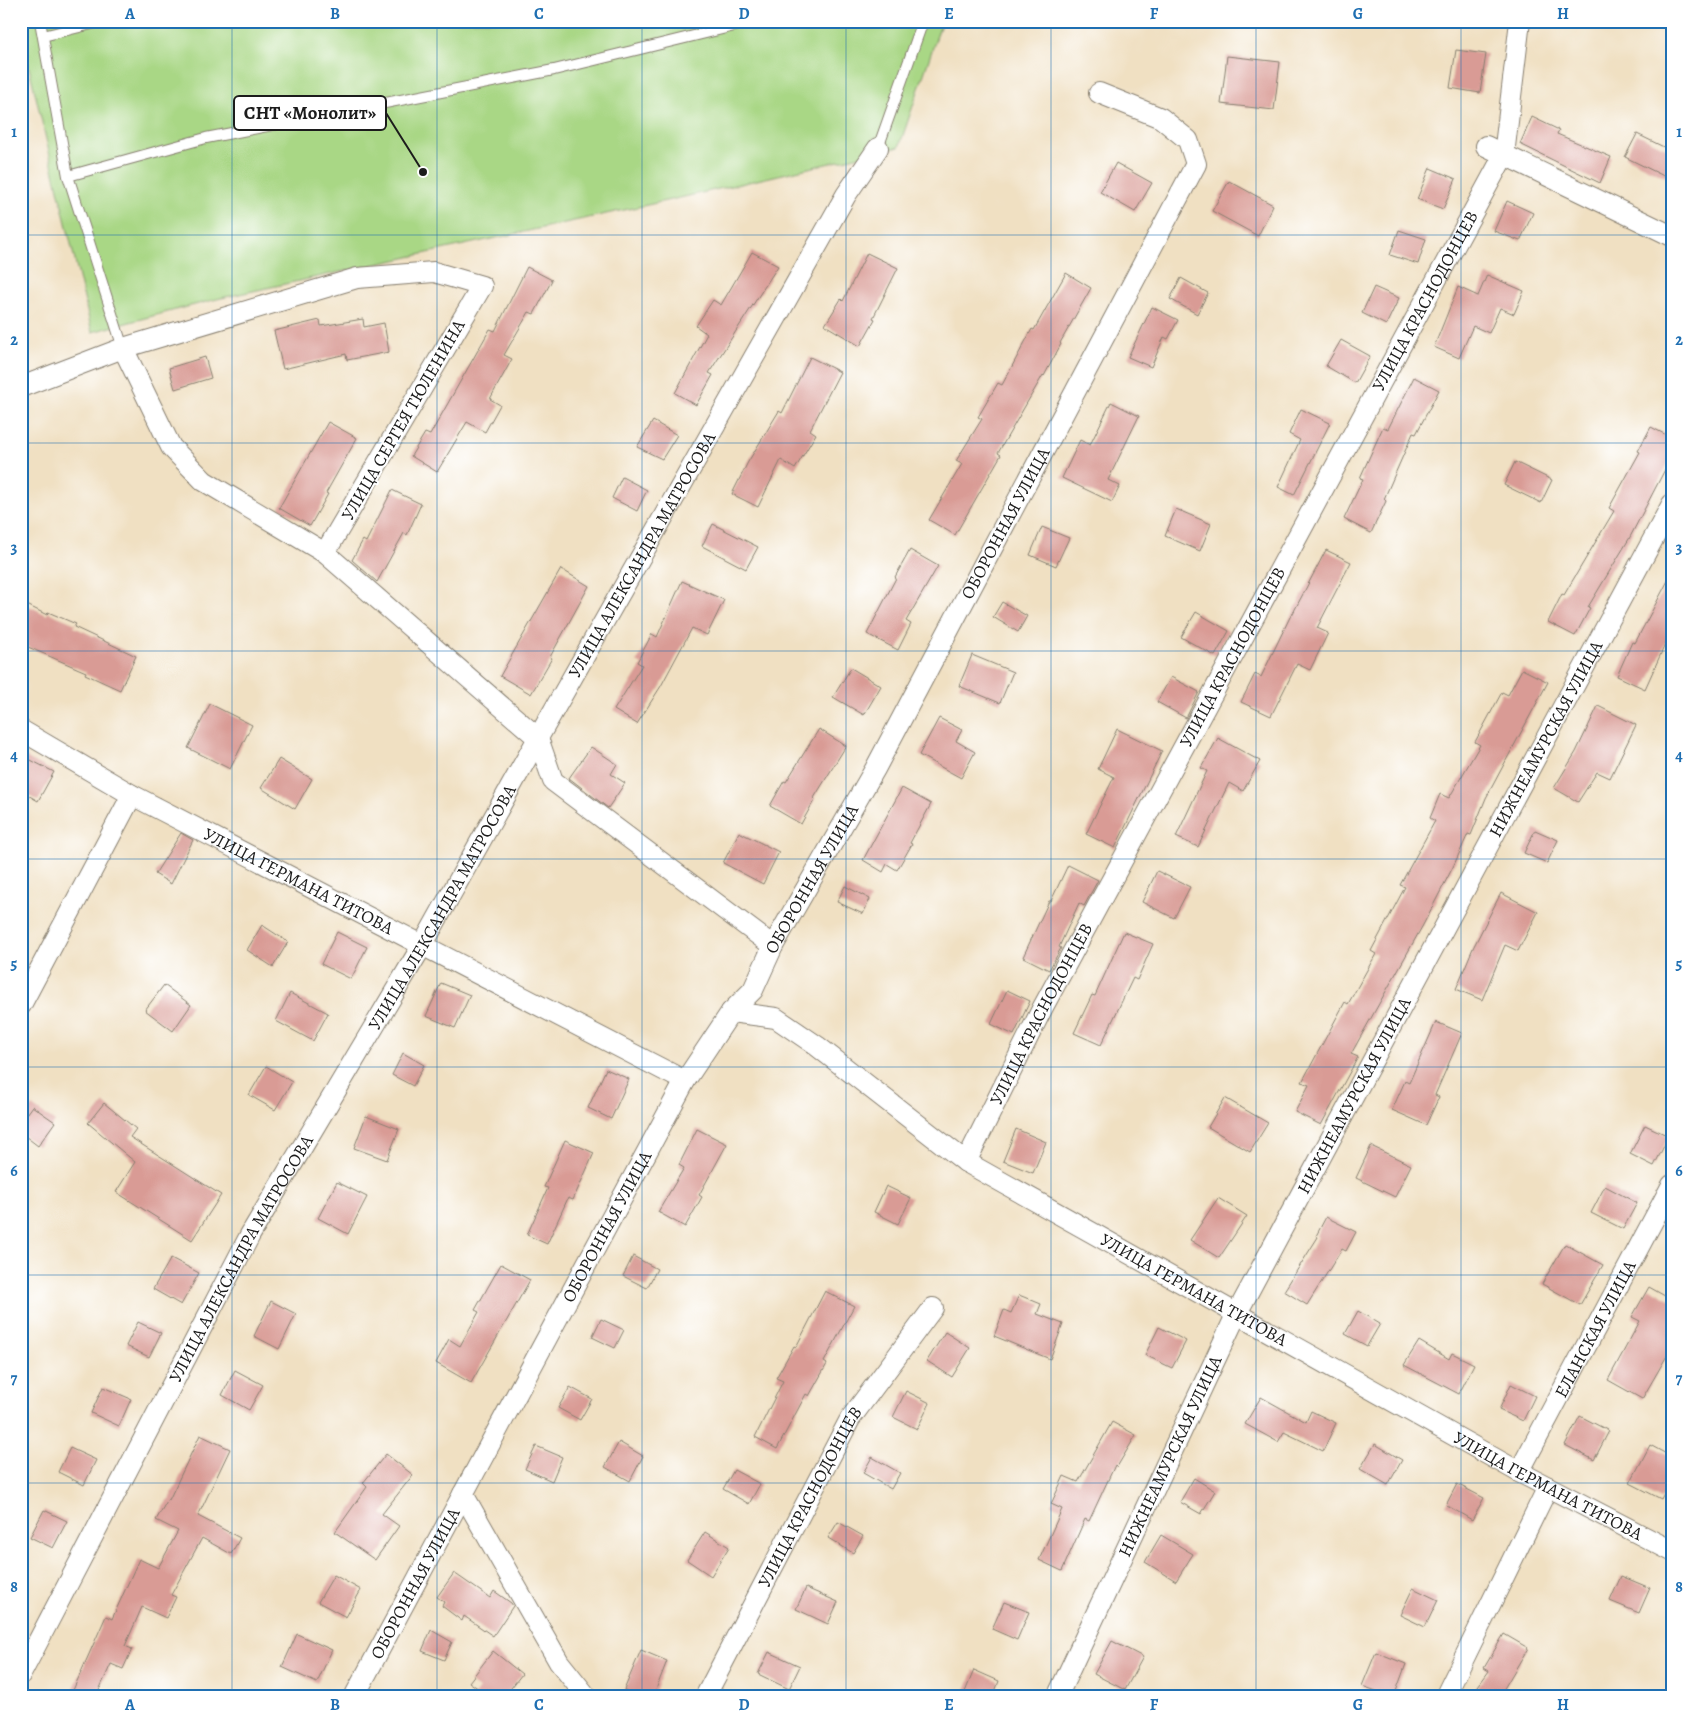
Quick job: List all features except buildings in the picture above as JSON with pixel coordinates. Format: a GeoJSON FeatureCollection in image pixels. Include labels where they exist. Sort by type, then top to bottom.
{"type":"FeatureCollection","features":[{"type":"Feature","properties":{"kind":"street"},"geometry":{"type":"LineString","coordinates":[[1504,155],[1520,21]]}},
{"type":"Feature","properties":{"kind":"street","name":"ОБОРОННАЯ УЛИЦА"},"geometry":{"type":"LineString","coordinates":[[354,1697],[685,1081],[732,1012],[753,990],[773,946],[880,760],[1196,164],[1188,140],[1161,118],[1100,94]]}},
{"type":"Feature","properties":{"kind":"street"},"geometry":{"type":"LineString","coordinates":[[1486,146],[1672,236]]}},
{"type":"Feature","properties":{"kind":"street","name":"УЛИЦА АЛЕКСАНДРА МАТРОСОВА"},"geometry":{"type":"LineString","coordinates":[[21,1674],[250,1235],[422,946],[846,195],[878,148]]}},
{"type":"Feature","properties":{"kind":"street","name":"УЛИЦА КРАСНОДОНЦЕВ"},"geometry":{"type":"LineString","coordinates":[[966,1162],[1043,1007],[1504,155]]}},
{"type":"Feature","properties":{"kind":"street","name":"УЛИЦА СЕРГЕЯ ТЮЛЕНИНА"},"geometry":{"type":"LineString","coordinates":[[123,348],[357,278],[434,272],[482,286],[325,553]]}},
{"type":"Feature","properties":{"kind":"street"},"geometry":{"type":"LineString","coordinates":[[21,387],[123,348],[171,447],[204,481],[325,553],[538,738],[553,781],[773,946]]}},
{"type":"Feature","properties":{"kind":"street","name":"НИЖНЕАМУРСКАЯ УЛИЦА"},"geometry":{"type":"LineString","coordinates":[[1057,1697],[1237,1313],[1672,504]]}},
{"type":"Feature","properties":{"kind":"street","name":"УЛИЦА ГЕРМАНА ТИТОВА"},"geometry":{"type":"LineString","coordinates":[[21,730],[132,795],[685,1081]]}},
{"type":"Feature","properties":{"kind":"street"},"geometry":{"type":"LineString","coordinates":[[21,1005],[132,795]]}},
{"type":"Feature","properties":{"kind":"street","name":"УЛИЦА ГЕРМАНА ТИТОВА"},"geometry":{"type":"LineString","coordinates":[[732,1012],[776,1018],[818,1046],[966,1162],[1519,1472],[1672,1551]]}},
{"type":"Feature","properties":{"kind":"street","name":"ЕЛАНСКАЯ УЛИЦА"},"geometry":{"type":"LineString","coordinates":[[1519,1472],[1672,1185]]}},
{"type":"Feature","properties":{"kind":"street","name":"УЛИЦА КРАСНОДОНЦЕВ"},"geometry":{"type":"LineString","coordinates":[[705,1697],[850,1420],[933,1308]]}},
{"type":"Feature","properties":{"kind":"street"},"geometry":{"type":"LineString","coordinates":[[1446,1697],[1548,1487]]}},
{"type":"Feature","properties":{"kind":"street"},"geometry":{"type":"LineString","coordinates":[[463,1494],[558,1662],[587,1697]]}},
{"type":"Feature","properties":{"kind":"lane"},"geometry":{"type":"LineString","coordinates":[[40,21],[68,176],[123,348]]}},
{"type":"Feature","properties":{"kind":"lane"},"geometry":{"type":"LineString","coordinates":[[43,36],[104,21]]}},
{"type":"Feature","properties":{"kind":"lane"},"geometry":{"type":"LineString","coordinates":[[68,176],[206,138],[554,70],[755,21]]}},
{"type":"Feature","properties":{"kind":"lane"},"geometry":{"type":"LineString","coordinates":[[878,148],[923,21]]}},
{"type":"Feature","properties":{"kind":"green space"},"geometry":{"type":"Polygon","coordinates":[[[21,21],[942,21],[899,147],[684,197],[221,298],[92,332],[21,34],[21,21]]]}},
{"type":"Feature","properties":{"kind":"place","name":"СНТ «Монолит»"},"geometry":{"type":"Point","coordinates":[423,172]}}]}
